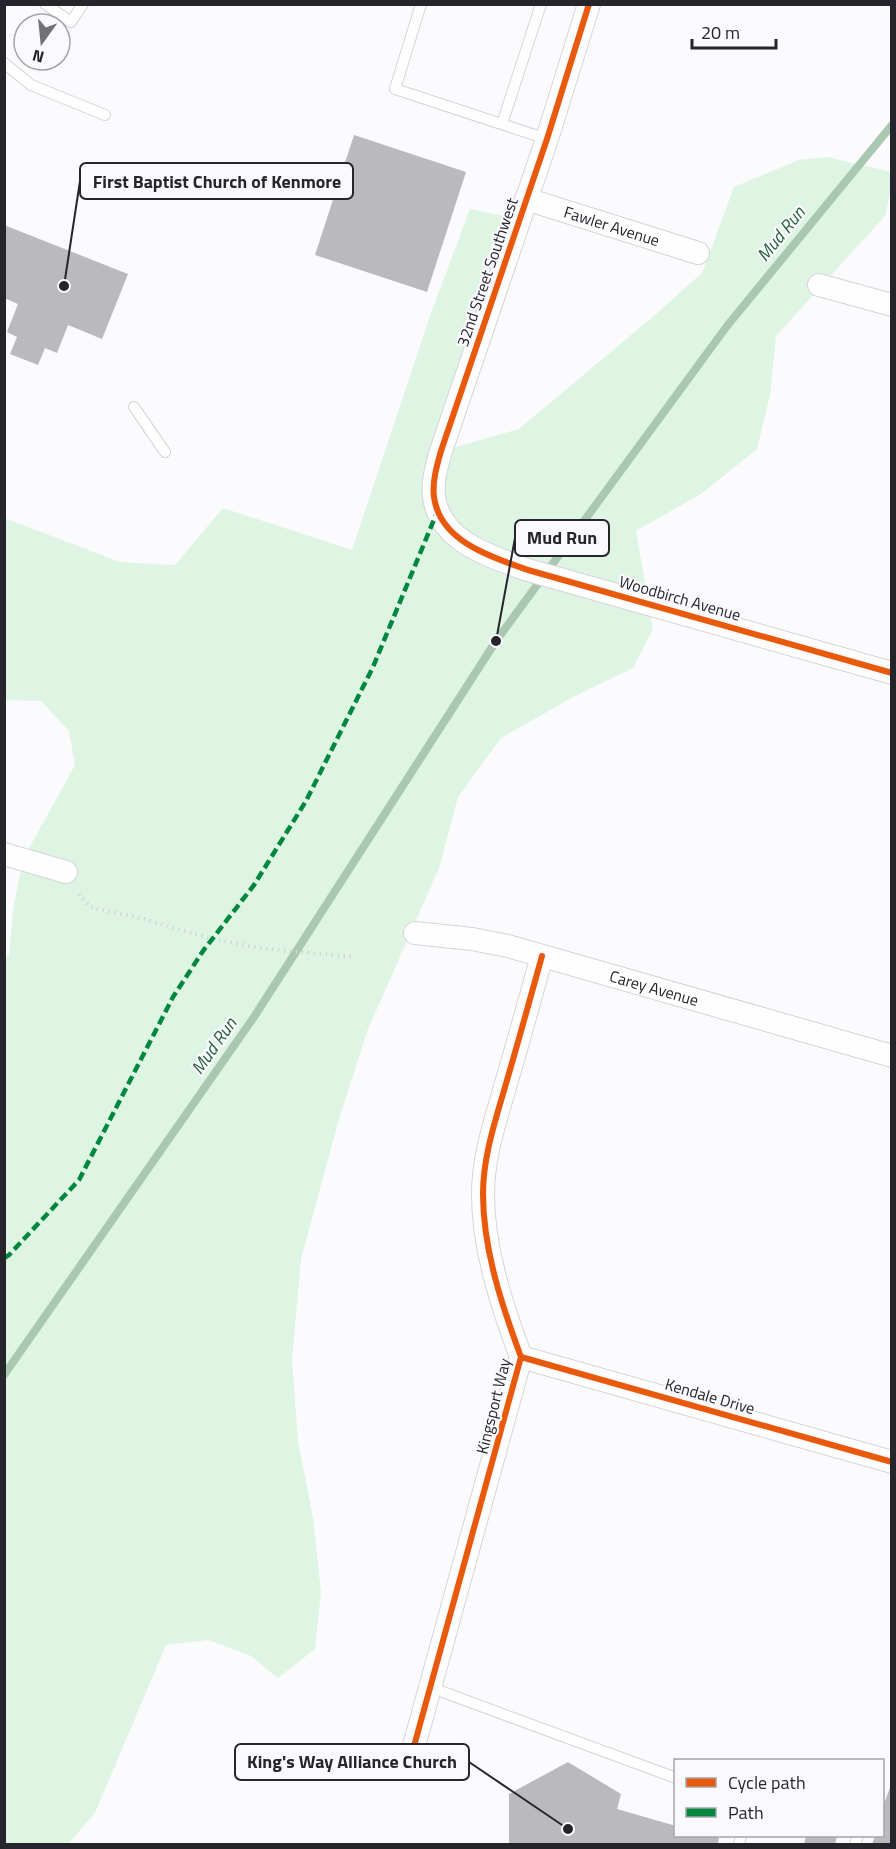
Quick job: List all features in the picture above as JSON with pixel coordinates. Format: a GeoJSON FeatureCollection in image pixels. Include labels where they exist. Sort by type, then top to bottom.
{"type":"FeatureCollection","features":[{"type":"Feature","properties":{"kind":"street","name":"32nd Street Southwest"},"geometry":{"type":"LineString","coordinates":[[464,541],[448,527],[438,510],[434,496],[435,477],[445,440],[547,139],[589,4]]}},
{"type":"Feature","properties":{"kind":"street","name":"Fawler Avenue"},"geometry":{"type":"LineString","coordinates":[[526,199],[698,253]]}},
{"type":"Feature","properties":{"kind":"street"},"geometry":{"type":"LineString","coordinates":[[819,285],[891,305]]}},
{"type":"Feature","properties":{"kind":"street","name":"Woodbirch Avenue"},"geometry":{"type":"LineString","coordinates":[[464,541],[486,555],[528,570],[891,673]]}},
{"type":"Feature","properties":{"kind":"street"},"geometry":{"type":"LineString","coordinates":[[4,854],[63,871]]}},
{"type":"Feature","properties":{"kind":"street","name":"Carey Avenue"},"geometry":{"type":"LineString","coordinates":[[415,933],[472,939],[542,956],[891,1056]]}},
{"type":"Feature","properties":{"kind":"street","name":"Kingsport Way"},"geometry":{"type":"LineString","coordinates":[[411,1758],[521,1357],[510,1329],[495,1276],[485,1222],[483,1192],[492,1135],[542,956]]}},
{"type":"Feature","properties":{"kind":"street","name":"Kendale Drive"},"geometry":{"type":"LineString","coordinates":[[521,1357],[891,1462]]}},
{"type":"Feature","properties":{"kind":"lane"},"geometry":{"type":"LineString","coordinates":[[45,4],[71,22],[83,4]]}},
{"type":"Feature","properties":{"kind":"lane"},"geometry":{"type":"LineString","coordinates":[[421,4],[395,89],[547,139]]}},
{"type":"Feature","properties":{"kind":"lane"},"geometry":{"type":"LineString","coordinates":[[502,124],[541,4]]}},
{"type":"Feature","properties":{"kind":"lane"},"geometry":{"type":"LineString","coordinates":[[4,63],[31,85],[105,115]]}},
{"type":"Feature","properties":{"kind":"lane"},"geometry":{"type":"LineString","coordinates":[[134,406],[165,453]]}},
{"type":"Feature","properties":{"kind":"lane"},"geometry":{"type":"LineString","coordinates":[[432,1688],[674,1778]]}},
{"type":"Feature","properties":{"kind":"path"},"geometry":{"type":"LineString","coordinates":[[63,871],[90,907],[144,919],[205,937],[258,948],[354,957]]}},
{"type":"Feature","properties":{"kind":"green space"},"geometry":{"type":"Polygon","coordinates":[[[827,157],[891,172],[891,189],[885,216],[776,336],[770,395],[757,449],[701,494],[636,531],[653,629],[633,668],[573,697],[501,738],[458,797],[439,868],[368,1029],[339,1119],[301,1259],[292,1360],[298,1441],[313,1518],[321,1592],[315,1649],[278,1678],[251,1656],[208,1640],[166,1645],[95,1813],[68,1844],[4,1844],[5,957],[9,956],[13,910],[23,859],[75,765],[69,731],[41,701],[5,700],[4,518],[120,562],[175,565],[223,508],[352,550],[432,310],[470,209],[519,219],[442,451],[519,429],[702,273],[734,187],[799,160],[827,157]]]}},
{"type":"Feature","properties":{"kind":"building"},"geometry":{"type":"Polygon","coordinates":[[[354,135],[466,172],[427,292],[315,255],[354,135]]]}},
{"type":"Feature","properties":{"kind":"building"},"geometry":{"type":"Polygon","coordinates":[[[4,225],[128,274],[102,339],[68,325],[57,353],[45,348],[38,365],[10,354],[17,337],[7,332],[18,304],[4,298],[4,225]]]}},
{"type":"Feature","properties":{"kind":"building"},"geometry":{"type":"Polygon","coordinates":[[[568,1762],[621,1794],[617,1809],[674,1825],[674,1837],[714,1837],[719,1838],[718,1844],[509,1844],[509,1794],[568,1762]]]}},
{"type":"Feature","properties":{"kind":"building"},"geometry":{"type":"Polygon","coordinates":[[[892,1782],[892,1844],[872,1844],[875,1837],[884,1837],[884,1804],[892,1782]]]}},
{"type":"Feature","properties":{"kind":"building"},"geometry":{"type":"Polygon","coordinates":[[[806,1837],[837,1837],[835,1844],[804,1844],[806,1837]]]}},
{"type":"Feature","properties":{"kind":"waterway","name":"Mud Run"},"geometry":{"type":"LineString","coordinates":[[4,1375],[254,1017],[496,641],[727,326],[892,125]]}},
{"type":"Feature","properties":{"kind":"marked path"},"geometry":{"type":"LineString","coordinates":[[4,1258],[79,1180],[173,997],[203,951],[254,885],[306,801],[373,667],[438,510]]}},
{"type":"Feature","properties":{"kind":"cycle path"},"geometry":{"type":"LineString","coordinates":[[589,4],[547,139],[441,451],[434,485],[438,513],[446,526],[470,546],[528,570],[892,673]]}},
{"type":"Feature","properties":{"kind":"cycle path"},"geometry":{"type":"LineString","coordinates":[[411,1757],[521,1357],[507,1318],[490,1256],[483,1194],[487,1153],[542,956]]}},
{"type":"Feature","properties":{"kind":"cycle path"},"geometry":{"type":"LineString","coordinates":[[521,1357],[892,1462]]}},
{"type":"Feature","properties":{"kind":"place","name":"First Baptist Church of Kenmore"},"geometry":{"type":"Point","coordinates":[64,286]}},
{"type":"Feature","properties":{"kind":"place","name":"Mud Run"},"geometry":{"type":"Point","coordinates":[496,641]}},
{"type":"Feature","properties":{"kind":"place","name":"King's Way Alliance Church"},"geometry":{"type":"Point","coordinates":[568,1829]}}]}
